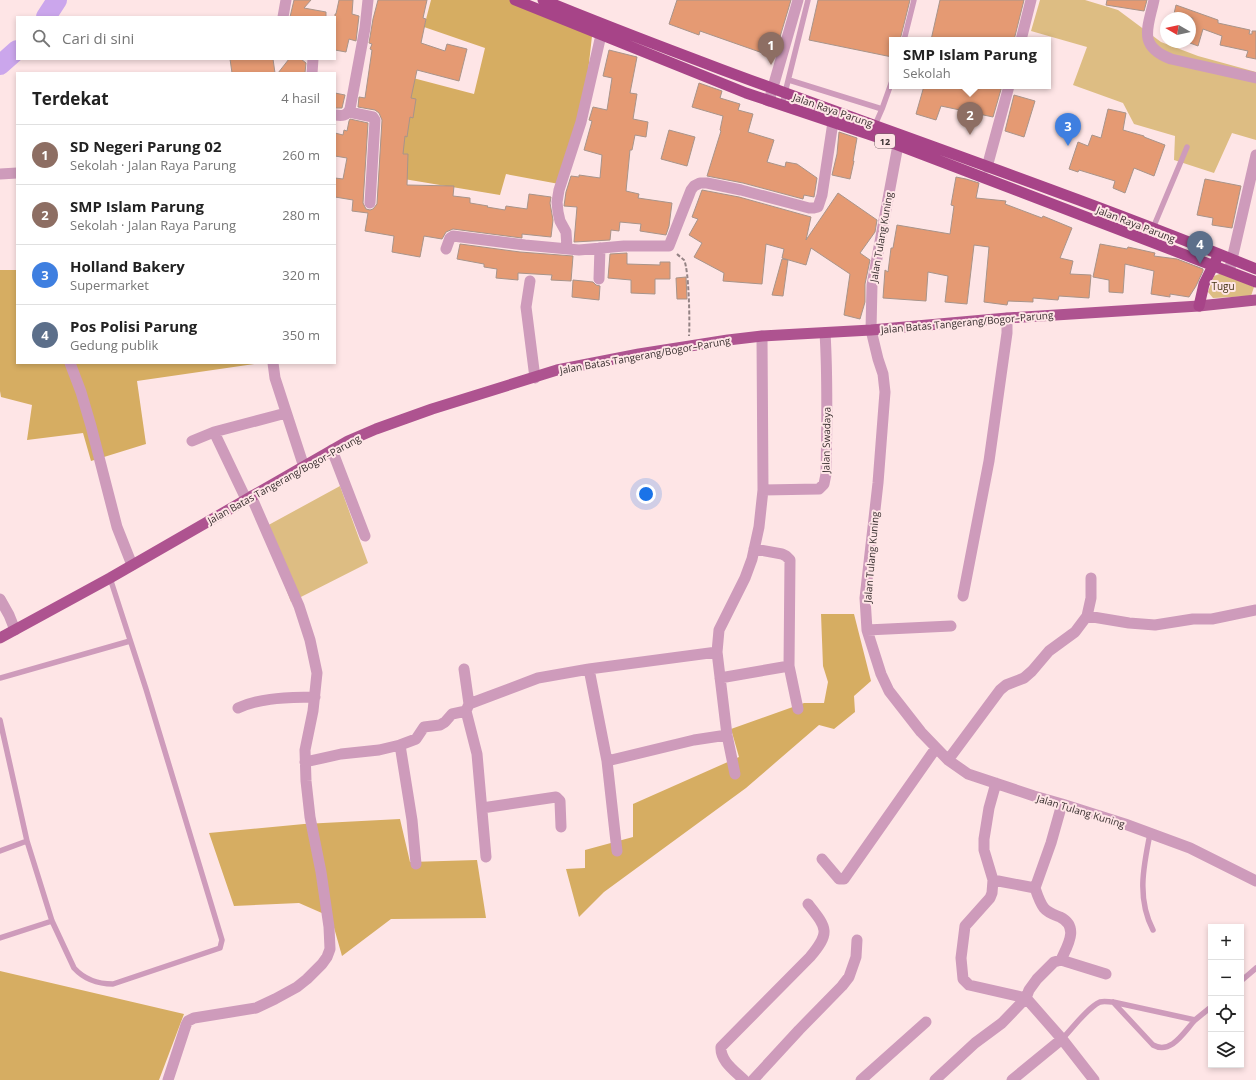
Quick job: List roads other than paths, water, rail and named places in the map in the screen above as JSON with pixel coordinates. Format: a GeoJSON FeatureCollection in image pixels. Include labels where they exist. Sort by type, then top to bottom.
{"type":"FeatureCollection","features":[{"type":"Feature","properties":{"kind":"highway","name":"Jalan Raya Parung"},"geometry":{"type":"LineString","coordinates":[[515,0],[746,93],[898,145],[1256,282]]}},
{"type":"Feature","properties":{"kind":"highway","name":"Jalan Raya Parung"},"geometry":{"type":"LineString","coordinates":[[543,0],[749,80],[1019,178],[1153,228],[1256,269]]}},
{"type":"Feature","properties":{"kind":"highway"},"geometry":{"type":"LineString","coordinates":[[1014,189],[1019,178]]}},
{"type":"Feature","properties":{"kind":"highway"},"geometry":{"type":"LineString","coordinates":[[1199,306],[1204,284],[1219,254]]}},
{"type":"Feature","properties":{"kind":"main road","name":"Jalan Batas Tangerang/Bogor–Parung"},"geometry":{"type":"LineString","coordinates":[[0,638],[110,578],[348,441],[376,429],[432,409],[557,370],[603,360],[762,336],[871,330],[1007,318],[1199,306],[1256,300]]}},
{"type":"Feature","properties":{"kind":"street"},"geometry":{"type":"LineString","coordinates":[[283,16],[286,0]]}},
{"type":"Feature","properties":{"kind":"street"},"geometry":{"type":"LineString","coordinates":[[349,112],[366,28],[368,0]]}},
{"type":"Feature","properties":{"kind":"street"},"geometry":{"type":"LineString","coordinates":[[769,101],[798,0]]}},
{"type":"Feature","properties":{"kind":"street"},"geometry":{"type":"LineString","coordinates":[[1022,37],[1031,0]]}},
{"type":"Feature","properties":{"kind":"street"},"geometry":{"type":"LineString","coordinates":[[1154,0],[1147,34],[1153,49],[1172,59],[1256,78]]}},
{"type":"Feature","properties":{"kind":"street"},"geometry":{"type":"LineString","coordinates":[[567,248],[566,232],[560,221],[557,202],[559,190],[581,122],[601,35]]}},
{"type":"Feature","properties":{"kind":"street"},"geometry":{"type":"LineString","coordinates":[[312,72],[313,60]]}},
{"type":"Feature","properties":{"kind":"street"},"geometry":{"type":"LineString","coordinates":[[987,167],[1008,89]]}},
{"type":"Feature","properties":{"kind":"street"},"geometry":{"type":"LineString","coordinates":[[336,115],[344,115],[349,112],[373,117],[375,120],[370,203]]}},
{"type":"Feature","properties":{"kind":"street"},"geometry":{"type":"LineString","coordinates":[[446,249],[453,236],[579,250],[624,246],[668,246],[691,190],[694,186],[700,183],[741,190],[808,208],[818,207],[822,195],[833,122]]}},
{"type":"Feature","properties":{"kind":"street","name":"Jalan Tulang Kuning"},"geometry":{"type":"LineString","coordinates":[[898,145],[872,285],[871,330],[883,374],[885,392],[878,483],[865,598],[867,630],[881,674],[889,691],[936,748],[948,760],[968,774],[1125,824],[1190,848],[1256,881]]}},
{"type":"Feature","properties":{"kind":"street"},"geometry":{"type":"LineString","coordinates":[[1229,271],[1256,156]]}},
{"type":"Feature","properties":{"kind":"street"},"geometry":{"type":"LineString","coordinates":[[0,174],[16,173]]}},
{"type":"Feature","properties":{"kind":"street"},"geometry":{"type":"LineString","coordinates":[[599,279],[600,248]]}},
{"type":"Feature","properties":{"kind":"street"},"geometry":{"type":"LineString","coordinates":[[530,281],[526,299],[526,312],[535,378]]}},
{"type":"Feature","properties":{"kind":"street"},"geometry":{"type":"LineString","coordinates":[[963,596],[989,461],[1007,333],[1007,318]]}},
{"type":"Feature","properties":{"kind":"street","name":"Jalan Swadaya"},"geometry":{"type":"LineString","coordinates":[[763,490],[819,489],[822,488],[824,484],[826,474],[828,371],[825,333]]}},
{"type":"Feature","properties":{"kind":"street"},"geometry":{"type":"LineString","coordinates":[[735,774],[727,735],[717,652],[719,630],[745,578],[759,527],[763,490],[762,336]]}},
{"type":"Feature","properties":{"kind":"street"},"geometry":{"type":"LineString","coordinates":[[70,364],[81,392],[91,426],[117,527],[132,565]]}},
{"type":"Feature","properties":{"kind":"street"},"geometry":{"type":"LineString","coordinates":[[273,364],[275,378],[304,467]]}},
{"type":"Feature","properties":{"kind":"street"},"geometry":{"type":"LineString","coordinates":[[192,441],[214,432],[286,413]]}},
{"type":"Feature","properties":{"kind":"street"},"geometry":{"type":"LineString","coordinates":[[168,1080],[188,1021],[194,1018],[256,1008],[297,987],[314,972],[327,957],[330,948],[329,927],[321,872],[308,805],[305,762],[305,750],[315,697],[317,673],[310,640],[299,606],[249,498],[214,432]]}},
{"type":"Feature","properties":{"kind":"street"},"geometry":{"type":"LineString","coordinates":[[332,450],[365,536]]}},
{"type":"Feature","properties":{"kind":"street"},"geometry":{"type":"LineString","coordinates":[[754,549],[782,554],[790,560],[789,666],[798,709]]}},
{"type":"Feature","properties":{"kind":"street"},"geometry":{"type":"LineString","coordinates":[[948,760],[1000,690],[1006,685],[1024,678],[1049,651],[1075,632],[1087,616],[1091,598],[1091,578]]}},
{"type":"Feature","properties":{"kind":"street"},"geometry":{"type":"LineString","coordinates":[[0,599],[15,630]]}},
{"type":"Feature","properties":{"kind":"street"},"geometry":{"type":"LineString","coordinates":[[1087,616],[1129,623],[1155,625],[1193,619],[1226,617],[1256,610]]}},
{"type":"Feature","properties":{"kind":"street"},"geometry":{"type":"LineString","coordinates":[[867,630],[951,626]]}},
{"type":"Feature","properties":{"kind":"street"},"geometry":{"type":"LineString","coordinates":[[305,762],[341,754],[379,750],[416,740],[424,727],[440,725],[452,714],[538,678],[589,669],[717,652]]}},
{"type":"Feature","properties":{"kind":"street"},"geometry":{"type":"LineString","coordinates":[[720,678],[789,666]]}},
{"type":"Feature","properties":{"kind":"street"},"geometry":{"type":"LineString","coordinates":[[464,669],[468,708],[477,754],[486,857]]}},
{"type":"Feature","properties":{"kind":"street"},"geometry":{"type":"LineString","coordinates":[[589,669],[607,761],[617,851]]}},
{"type":"Feature","properties":{"kind":"street"},"geometry":{"type":"LineString","coordinates":[[238,708],[248,703],[264,700],[315,697]]}},
{"type":"Feature","properties":{"kind":"street"},"geometry":{"type":"LineString","coordinates":[[607,761],[694,740],[727,735]]}},
{"type":"Feature","properties":{"kind":"street"},"geometry":{"type":"LineString","coordinates":[[400,745],[412,820],[416,864]]}},
{"type":"Feature","properties":{"kind":"street"},"geometry":{"type":"LineString","coordinates":[[822,859],[839,879],[844,879],[936,748]]}},
{"type":"Feature","properties":{"kind":"street"},"geometry":{"type":"LineString","coordinates":[[996,783],[989,808],[984,839],[984,850],[993,880],[992,893],[990,898],[965,926],[961,958],[963,979],[969,985],[1026,998],[1062,1039],[1094,1080]]}},
{"type":"Feature","properties":{"kind":"street"},"geometry":{"type":"LineString","coordinates":[[482,808],[556,797],[560,801],[561,827]]}},
{"type":"Feature","properties":{"kind":"street"},"geometry":{"type":"LineString","coordinates":[[1061,960],[1071,935],[1070,927],[1066,920],[1043,907],[1035,888],[1062,804]]}},
{"type":"Feature","properties":{"kind":"street"},"geometry":{"type":"LineString","coordinates":[[993,880],[1035,888]]}},
{"type":"Feature","properties":{"kind":"street"},"geometry":{"type":"LineString","coordinates":[[744,1080],[724,1060],[721,1047],[819,947],[824,936],[823,923],[808,904]]}},
{"type":"Feature","properties":{"kind":"street"},"geometry":{"type":"LineString","coordinates":[[752,1080],[842,986],[848,977],[856,958],[857,940]]}},
{"type":"Feature","properties":{"kind":"street"},"geometry":{"type":"LineString","coordinates":[[935,1080],[975,1043],[1002,1023],[1026,998],[1029,990],[1037,979],[1054,962],[1061,960],[1106,974]]}},
{"type":"Feature","properties":{"kind":"street"},"geometry":{"type":"LineString","coordinates":[[861,1080],[926,1022]]}},
{"type":"Feature","properties":{"kind":"street"},"geometry":{"type":"LineString","coordinates":[[1012,1080],[1062,1039]]}},
{"type":"Feature","properties":{"kind":"lane"},"geometry":{"type":"LineString","coordinates":[[782,105],[808,0]]}},
{"type":"Feature","properties":{"kind":"lane"},"geometry":{"type":"LineString","coordinates":[[905,37],[914,0]]}},
{"type":"Feature","properties":{"kind":"lane"},"geometry":{"type":"LineString","coordinates":[[789,80],[882,108]]}},
{"type":"Feature","properties":{"kind":"lane"},"geometry":{"type":"LineString","coordinates":[[874,125],[889,89]]}},
{"type":"Feature","properties":{"kind":"lane"},"geometry":{"type":"LineString","coordinates":[[1153,228],[1186,147]]}},
{"type":"Feature","properties":{"kind":"lane"},"geometry":{"type":"LineString","coordinates":[[0,720],[27,841],[52,921],[74,968],[88,979],[103,984],[113,984],[218,949],[221,946],[222,940],[110,578]]}},
{"type":"Feature","properties":{"kind":"lane"},"geometry":{"type":"LineString","coordinates":[[0,678],[130,641]]}},
{"type":"Feature","properties":{"kind":"lane"},"geometry":{"type":"LineString","coordinates":[[1150,834],[1142,883],[1145,909],[1153,930]]}},
{"type":"Feature","properties":{"kind":"lane"},"geometry":{"type":"LineString","coordinates":[[0,851],[27,841]]}},
{"type":"Feature","properties":{"kind":"lane"},"geometry":{"type":"LineString","coordinates":[[0,938],[52,921]]}},
{"type":"Feature","properties":{"kind":"lane"},"geometry":{"type":"LineString","coordinates":[[1244,978],[1256,968]]}},
{"type":"Feature","properties":{"kind":"lane"},"geometry":{"type":"LineString","coordinates":[[1062,1039],[1094,1006],[1102,1002],[1112,1002],[1195,1020]]}},
{"type":"Feature","properties":{"kind":"lane"},"geometry":{"type":"LineString","coordinates":[[1112,1002],[1153,1045],[1159,1048],[1164,1048],[1176,1041],[1195,1020],[1208,1009]]}},
{"type":"Feature","properties":{"kind":"waterway"},"geometry":{"type":"LineString","coordinates":[[47,16],[57,0]]}},
{"type":"Feature","properties":{"kind":"waterway"},"geometry":{"type":"LineString","coordinates":[[0,65],[16,51]]}},
{"type":"Feature","properties":{"kind":"place","name":"SD Negeri Parung 02"},"geometry":{"type":"Point","coordinates":[771,65]}},
{"type":"Feature","properties":{"kind":"place","name":"SMP Islam Parung"},"geometry":{"type":"Point","coordinates":[970,135]}},
{"type":"Feature","properties":{"kind":"place","name":"Holland Bakery"},"geometry":{"type":"Point","coordinates":[1068,146]}},
{"type":"Feature","properties":{"kind":"place","name":"Pos Polisi Parung"},"geometry":{"type":"Point","coordinates":[1200,264]}},
{"type":"Feature","properties":{"kind":"park label","name":"Tugu"},"geometry":{"type":"Point","coordinates":[1223,286]}}]}
